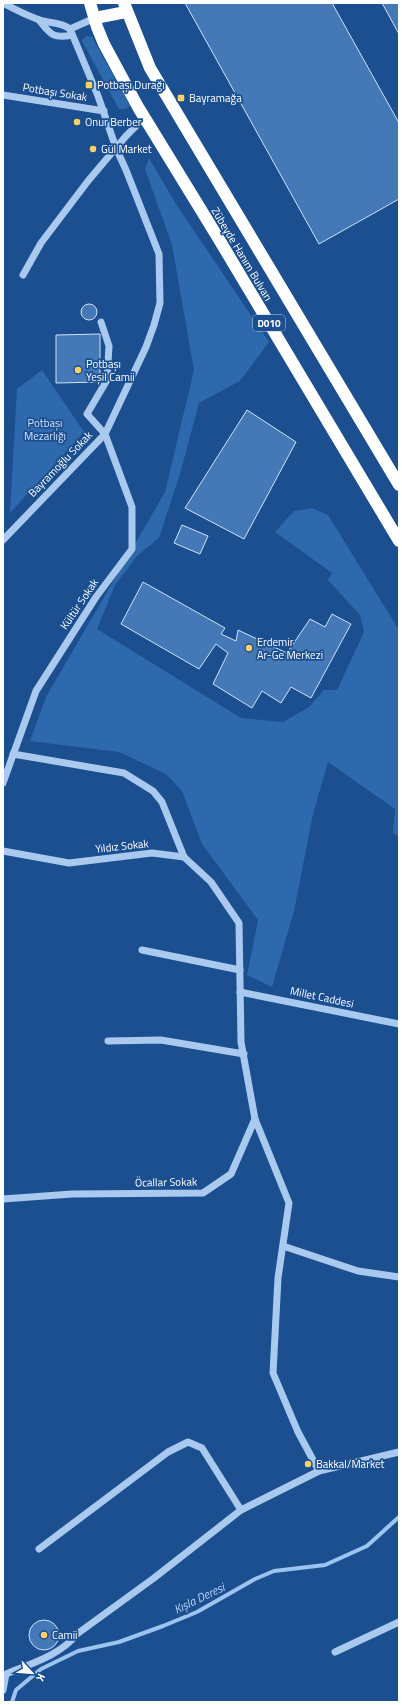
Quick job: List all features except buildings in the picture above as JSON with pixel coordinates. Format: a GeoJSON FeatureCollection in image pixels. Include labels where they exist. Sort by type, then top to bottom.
{"type":"FeatureCollection","features":[{"type":"Feature","properties":{"kind":"highway","name":"Zübeyde Hanım Bulvarı"},"geometry":{"type":"LineString","coordinates":[[90,3],[104,44],[144,118],[218,236],[399,541]]}},
{"type":"Feature","properties":{"kind":"highway","name":"Zübeyde Hanım Bulvarı"},"geometry":{"type":"LineString","coordinates":[[94,18],[125,8],[150,68],[399,485]]}},
{"type":"Feature","properties":{"kind":"street"},"geometry":{"type":"LineString","coordinates":[[3,4],[39,20],[54,22],[66,26],[71,32]]}},
{"type":"Feature","properties":{"kind":"street"},"geometry":{"type":"LineString","coordinates":[[39,20],[51,34],[60,38],[94,18]]}},
{"type":"Feature","properties":{"kind":"street","name":"Bayramoğlu Sokak"},"geometry":{"type":"LineString","coordinates":[[3,540],[105,434],[146,347],[160,303],[159,254],[116,148],[104,111],[71,32]]}},
{"type":"Feature","properties":{"kind":"street","name":"Potbaşı Sokak"},"geometry":{"type":"LineString","coordinates":[[3,95],[104,111]]}},
{"type":"Feature","properties":{"kind":"street"},"geometry":{"type":"LineString","coordinates":[[23,274],[41,243],[88,181],[144,118]]}},
{"type":"Feature","properties":{"kind":"street"},"geometry":{"type":"LineString","coordinates":[[101,322],[109,346],[107,380],[87,414],[105,434]]}},
{"type":"Feature","properties":{"kind":"street","name":"Kültür Sokak"},"geometry":{"type":"LineString","coordinates":[[3,783],[36,691],[96,597],[132,548],[132,507],[105,434]]}},
{"type":"Feature","properties":{"kind":"street"},"geometry":{"type":"LineString","coordinates":[[13,754],[124,773],[153,791],[162,802],[184,857],[211,882],[239,923],[241,1042],[255,1119],[289,1203],[278,1278],[273,1372],[298,1432],[320,1471]]}},
{"type":"Feature","properties":{"kind":"street","name":"Yıldız Sokak"},"geometry":{"type":"LineString","coordinates":[[3,851],[69,863],[152,854],[184,857]]}},
{"type":"Feature","properties":{"kind":"street"},"geometry":{"type":"LineString","coordinates":[[142,950],[240,970]]}},
{"type":"Feature","properties":{"kind":"street","name":"Millet Caddesi"},"geometry":{"type":"LineString","coordinates":[[240,992],[399,1024]]}},
{"type":"Feature","properties":{"kind":"street"},"geometry":{"type":"LineString","coordinates":[[108,1040],[161,1040],[244,1054]]}},
{"type":"Feature","properties":{"kind":"street","name":"Öcallar Sokak"},"geometry":{"type":"LineString","coordinates":[[3,1199],[72,1194],[203,1193],[231,1174],[255,1119]]}},
{"type":"Feature","properties":{"kind":"street"},"geometry":{"type":"LineString","coordinates":[[283,1246],[358,1271],[399,1277]]}},
{"type":"Feature","properties":{"kind":"street"},"geometry":{"type":"LineString","coordinates":[[39,1549],[168,1452],[188,1442],[202,1448],[241,1510]]}},
{"type":"Feature","properties":{"kind":"street"},"geometry":{"type":"LineString","coordinates":[[3,1690],[6,1674],[5,1671],[58,1651],[69,1643],[77,1634],[154,1578],[241,1510],[320,1471],[399,1452]]}},
{"type":"Feature","properties":{"kind":"street"},"geometry":{"type":"LineString","coordinates":[[335,1652],[399,1622]]}},
{"type":"Feature","properties":{"kind":"green space"},"geometry":{"type":"Polygon","coordinates":[[[86,36],[92,37],[130,106],[126,109],[119,109],[82,41],[86,36]]]}},
{"type":"Feature","properties":{"kind":"green space"},"geometry":{"type":"Polygon","coordinates":[[[149,158],[176,204],[269,342],[240,381],[199,403],[180,474],[159,538],[137,556],[115,585],[97,629],[241,718],[283,722],[309,707],[324,690],[337,690],[364,632],[360,615],[328,580],[332,573],[275,532],[294,511],[312,508],[328,515],[399,630],[399,837],[393,833],[395,809],[328,762],[313,814],[294,911],[272,987],[247,975],[258,920],[202,844],[182,791],[166,774],[119,752],[30,741],[46,697],[165,492],[194,370],[172,245],[145,169],[149,158]]]}},
{"type":"Feature","properties":{"kind":"green space","name":"Potbaşı Mezarlığı"},"geometry":{"type":"Polygon","coordinates":[[[42,370],[84,432],[10,513],[17,389],[42,370]]]}},
{"type":"Feature","properties":{"kind":"waterway","name":"Kışla Deresi"},"geometry":{"type":"LineString","coordinates":[[12,1702],[16,1690],[41,1669],[78,1651],[119,1642],[163,1626],[197,1612],[255,1579],[274,1571],[325,1565],[367,1546],[399,1517]]}},
{"type":"Feature","properties":{"kind":"place","name":"Potbaşı Durağı"},"geometry":{"type":"Point","coordinates":[89,85]}},
{"type":"Feature","properties":{"kind":"place","name":"Bayramağa"},"geometry":{"type":"Point","coordinates":[181,98]}},
{"type":"Feature","properties":{"kind":"place","name":"Onur Berber"},"geometry":{"type":"Point","coordinates":[77,122]}},
{"type":"Feature","properties":{"kind":"place","name":"Gül Market"},"geometry":{"type":"Point","coordinates":[93,149]}},
{"type":"Feature","properties":{"kind":"place","name":"Potbaşı Yeşil Camii"},"geometry":{"type":"Point","coordinates":[78,370]}},
{"type":"Feature","properties":{"kind":"place","name":"Erdemir Ar-Ge Merkezi"},"geometry":{"type":"Point","coordinates":[249,648]}},
{"type":"Feature","properties":{"kind":"place","name":"Bakkal/Market"},"geometry":{"type":"Point","coordinates":[308,1464]}},
{"type":"Feature","properties":{"kind":"place","name":"Camii"},"geometry":{"type":"Point","coordinates":[44,1635]}}]}
